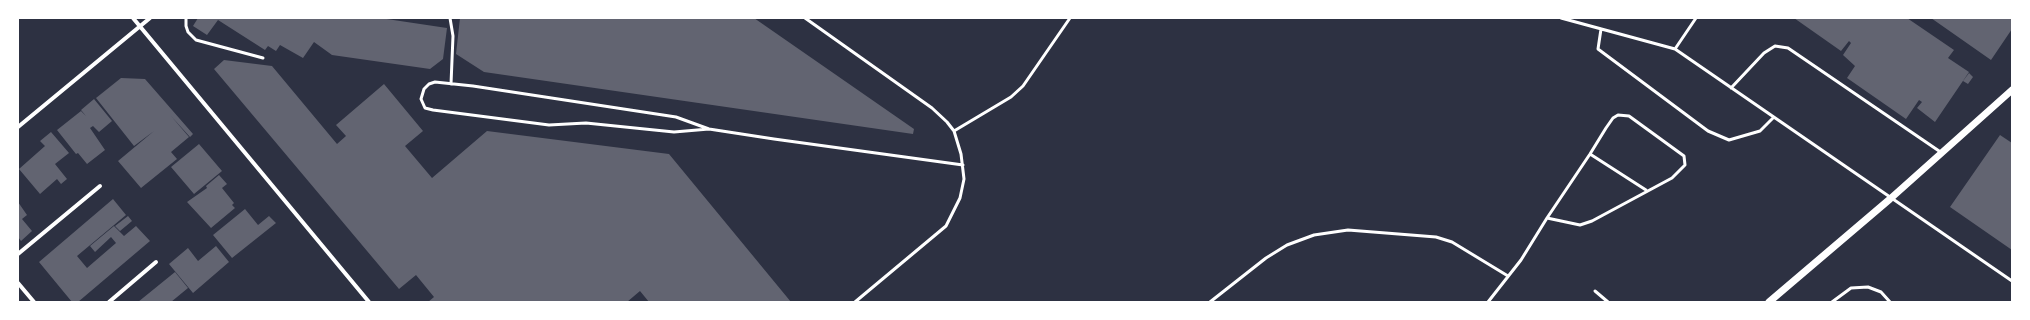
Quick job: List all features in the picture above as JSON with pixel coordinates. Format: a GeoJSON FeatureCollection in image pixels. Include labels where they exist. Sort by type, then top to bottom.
{"type":"FeatureCollection","features":[{"type":"Feature","properties":{"kind":"street"},"geometry":{"type":"LineString","coordinates":[[133,18],[369,302]]}},
{"type":"Feature","properties":{"kind":"street"},"geometry":{"type":"LineString","coordinates":[[18,127],[150,18]]}},
{"type":"Feature","properties":{"kind":"street"},"geometry":{"type":"LineString","coordinates":[[1769,302],[1890,199],[2012,90]]}},
{"type":"Feature","properties":{"kind":"street"},"geometry":{"type":"LineString","coordinates":[[18,254],[100,186]]}},
{"type":"Feature","properties":{"kind":"street"},"geometry":{"type":"LineString","coordinates":[[109,302],[156,262]]}},
{"type":"Feature","properties":{"kind":"street"},"geometry":{"type":"LineString","coordinates":[[18,283],[34,302]]}},
{"type":"Feature","properties":{"kind":"lane"},"geometry":{"type":"LineString","coordinates":[[186,18],[188,32],[196,40],[263,58]]}},
{"type":"Feature","properties":{"kind":"lane"},"geometry":{"type":"LineString","coordinates":[[450,18],[453,36],[451,84]]}},
{"type":"Feature","properties":{"kind":"lane"},"geometry":{"type":"LineString","coordinates":[[805,18],[932,108],[948,122],[954,131],[963,165],[964,179],[960,198],[946,226],[855,302]]}},
{"type":"Feature","properties":{"kind":"lane"},"geometry":{"type":"LineString","coordinates":[[954,131],[1011,97],[1023,86],[1070,18]]}},
{"type":"Feature","properties":{"kind":"lane"},"geometry":{"type":"LineString","coordinates":[[1561,18],[1675,49],[1890,199],[2012,281]]}},
{"type":"Feature","properties":{"kind":"lane"},"geometry":{"type":"LineString","coordinates":[[1675,49],[1696,18]]}},
{"type":"Feature","properties":{"kind":"lane"},"geometry":{"type":"LineString","coordinates":[[1601,29],[1598,49],[1708,131],[1729,140],[1760,131],[1773,118]]}},
{"type":"Feature","properties":{"kind":"lane"},"geometry":{"type":"LineString","coordinates":[[1731,88],[1764,53],[1775,46],[1788,48],[1942,153]]}},
{"type":"Feature","properties":{"kind":"lane"},"geometry":{"type":"LineString","coordinates":[[709,129],[674,132],[586,123],[549,125],[425,108],[422,104],[421,95],[429,84],[435,82],[451,84],[676,117],[709,129],[963,165]]}},
{"type":"Feature","properties":{"kind":"lane"},"geometry":{"type":"LineString","coordinates":[[1488,302],[1532,242],[1547,218],[1613,118],[1618,115],[1629,116],[1681,152],[1685,161],[1680,172],[1672,178],[1646,190],[1586,223],[1571,224],[1547,218]]}},
{"type":"Feature","properties":{"kind":"lane"},"geometry":{"type":"LineString","coordinates":[[1590,154],[1646,190]]}},
{"type":"Feature","properties":{"kind":"lane"},"geometry":{"type":"LineString","coordinates":[[1210,302],[1266,258],[1287,245],[1314,235],[1348,230],[1436,237],[1452,242],[1508,276]]}},
{"type":"Feature","properties":{"kind":"lane"},"geometry":{"type":"LineString","coordinates":[[1832,302],[1851,288],[1868,287],[1881,292],[1890,302]]}},
{"type":"Feature","properties":{"kind":"lane"},"geometry":{"type":"LineString","coordinates":[[1594,291],[1608,302]]}},
{"type":"Feature","properties":{"kind":"building"},"geometry":{"type":"Polygon","coordinates":[[[198,18],[380,18],[447,28],[443,59],[430,69],[332,55],[314,42],[303,58],[280,45],[276,51],[268,46],[265,50],[218,20],[207,35],[193,26],[198,18]]]}},
{"type":"Feature","properties":{"kind":"building"},"geometry":{"type":"Polygon","coordinates":[[[460,18],[754,18],[914,129],[913,134],[484,72],[456,54],[460,18]]]}},
{"type":"Feature","properties":{"kind":"building"},"geometry":{"type":"Polygon","coordinates":[[[1794,18],[1907,18],[1954,50],[1948,58],[1969,72],[1935,122],[1917,108],[1922,102],[1919,100],[1906,119],[1847,78],[1855,66],[1843,55],[1851,43],[1849,41],[1841,51],[1794,18]]]}},
{"type":"Feature","properties":{"kind":"building"},"geometry":{"type":"Polygon","coordinates":[[[1931,18],[2012,18],[2012,29],[1991,60],[1931,18]]]}},
{"type":"Feature","properties":{"kind":"building"},"geometry":{"type":"Polygon","coordinates":[[[224,60],[272,66],[337,144],[346,136],[336,125],[384,84],[423,131],[405,146],[432,178],[487,131],[669,154],[791,302],[649,302],[640,291],[627,302],[428,302],[434,297],[416,275],[399,289],[214,69],[224,60]]]}},
{"type":"Feature","properties":{"kind":"building"},"geometry":{"type":"Polygon","coordinates":[[[1969,73],[1973,77],[1968,84],[1963,81],[1969,73]]]}},
{"type":"Feature","properties":{"kind":"building"},"geometry":{"type":"Polygon","coordinates":[[[121,78],[145,79],[193,134],[190,137],[171,116],[189,137],[171,152],[177,159],[141,188],[118,161],[154,131],[134,146],[96,98],[121,78]]]}},
{"type":"Feature","properties":{"kind":"building"},"geometry":{"type":"Polygon","coordinates":[[[94,99],[112,121],[99,132],[93,126],[90,128],[105,150],[87,164],[78,153],[76,154],[57,130],[81,111],[86,116],[81,110],[94,99]]]}},
{"type":"Feature","properties":{"kind":"building"},"geometry":{"type":"Polygon","coordinates":[[[51,132],[69,153],[55,164],[67,179],[61,184],[57,179],[40,194],[19,169],[45,146],[40,141],[51,132]]]}},
{"type":"Feature","properties":{"kind":"building"},"geometry":{"type":"Polygon","coordinates":[[[2000,135],[2012,143],[2012,250],[1950,207],[2000,135]]]}},
{"type":"Feature","properties":{"kind":"building"},"geometry":{"type":"Polygon","coordinates":[[[199,144],[222,171],[194,194],[171,167],[199,144]]]}},
{"type":"Feature","properties":{"kind":"building"},"geometry":{"type":"Polygon","coordinates":[[[219,175],[227,184],[222,188],[234,203],[232,205],[235,208],[211,228],[187,202],[207,188],[206,186],[219,175]]]}},
{"type":"Feature","properties":{"kind":"building"},"geometry":{"type":"Polygon","coordinates":[[[113,199],[126,215],[77,256],[87,268],[116,243],[111,237],[95,252],[90,246],[114,226],[124,236],[136,226],[150,241],[78,302],[72,302],[39,262],[113,199]]]}},
{"type":"Feature","properties":{"kind":"building"},"geometry":{"type":"Polygon","coordinates":[[[18,202],[27,215],[22,219],[32,231],[21,241],[18,237],[18,202]]]}},
{"type":"Feature","properties":{"kind":"building"},"geometry":{"type":"Polygon","coordinates":[[[245,209],[258,225],[269,216],[276,223],[232,258],[213,235],[245,209]]]}},
{"type":"Feature","properties":{"kind":"building"},"geometry":{"type":"Polygon","coordinates":[[[128,216],[132,221],[120,231],[115,226],[128,216]]]}},
{"type":"Feature","properties":{"kind":"building"},"geometry":{"type":"Polygon","coordinates":[[[216,246],[229,262],[193,293],[169,264],[188,248],[198,261],[216,246]]]}},
{"type":"Feature","properties":{"kind":"building"},"geometry":{"type":"Polygon","coordinates":[[[175,272],[188,288],[171,302],[138,302],[175,272]]]}}]}
